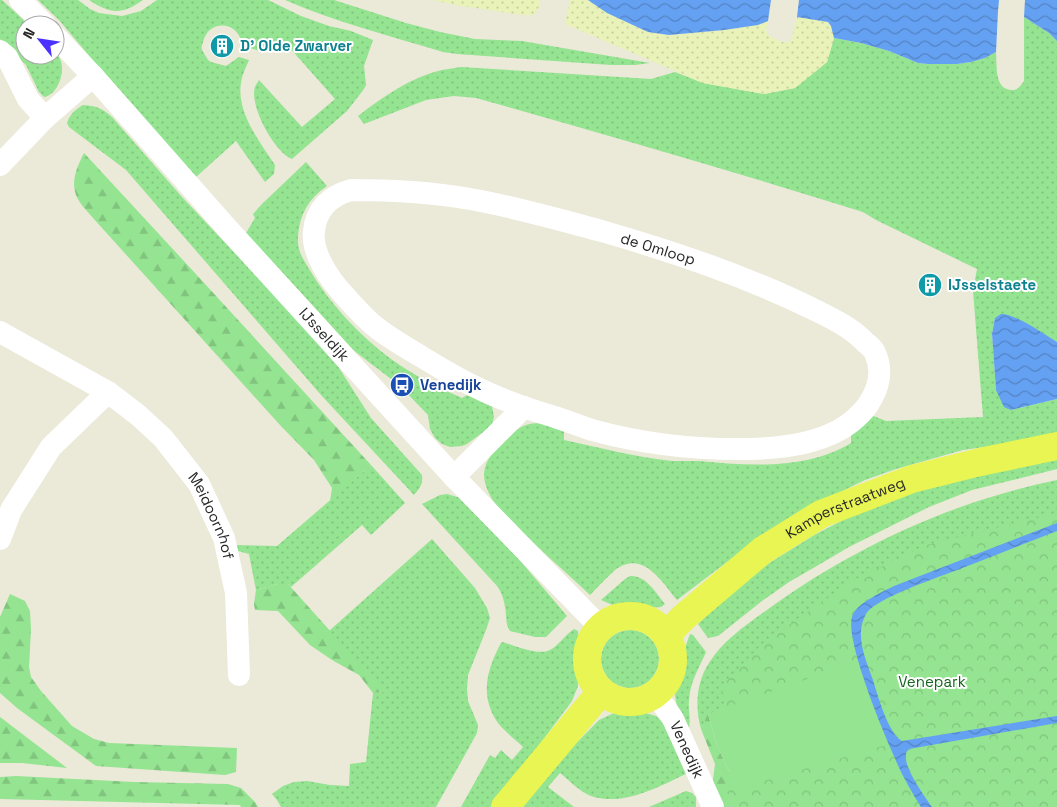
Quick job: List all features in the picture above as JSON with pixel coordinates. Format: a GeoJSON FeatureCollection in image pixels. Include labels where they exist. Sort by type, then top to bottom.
{"type":"FeatureCollection","features":[{"type":"Feature","properties":{"kind":"main road","name":"Kamperstraatweg"},"geometry":{"type":"LineString","coordinates":[[666,635],[684,617],[763,550],[821,514],[912,479],[1057,446]]}},
{"type":"Feature","properties":{"kind":"main road"},"geometry":{"type":"LineString","coordinates":[[620,616],[645,618],[658,624],[666,635],[672,647],[674,660],[671,675],[665,686],[656,694],[640,702],[626,703],[612,699],[602,692],[592,679],[588,668],[587,654],[590,642],[600,627],[608,621],[620,616]]}},
{"type":"Feature","properties":{"kind":"main road"},"geometry":{"type":"LineString","coordinates":[[505,807],[602,692]]}},
{"type":"Feature","properties":{"kind":"street"},"geometry":{"type":"LineString","coordinates":[[20,0],[35,15]]}},
{"type":"Feature","properties":{"kind":"street","name":"IJsseldijk"},"geometry":{"type":"LineString","coordinates":[[65,47],[454,477],[600,627]]}},
{"type":"Feature","properties":{"kind":"street"},"geometry":{"type":"LineString","coordinates":[[0,51],[7,57],[28,99],[45,118]]}},
{"type":"Feature","properties":{"kind":"street"},"geometry":{"type":"LineString","coordinates":[[0,164],[45,118],[93,76]]}},
{"type":"Feature","properties":{"kind":"street","name":"de Omloop"},"geometry":{"type":"LineString","coordinates":[[351,190],[437,194],[556,218],[666,250],[713,266],[767,288],[844,324],[875,351],[878,367],[879,380],[868,407],[848,425],[832,434],[796,445],[772,449],[706,448],[647,442],[594,430],[524,407],[484,391],[428,361],[376,328],[338,289],[317,254],[314,245],[314,227],[317,218],[324,206],[332,198],[340,193],[351,190]]}},
{"type":"Feature","properties":{"kind":"street","name":"Meidoornhof"},"geometry":{"type":"LineString","coordinates":[[0,332],[108,392],[138,415],[163,438],[199,484],[224,538],[236,593],[239,675]]}},
{"type":"Feature","properties":{"kind":"street"},"geometry":{"type":"LineString","coordinates":[[0,539],[11,510],[51,447],[108,392]]}},
{"type":"Feature","properties":{"kind":"street"},"geometry":{"type":"LineString","coordinates":[[454,477],[524,407]]}},
{"type":"Feature","properties":{"kind":"street","name":"Venedijk"},"geometry":{"type":"LineString","coordinates":[[656,694],[673,719],[713,807]]}},
{"type":"Feature","properties":{"kind":"green space"},"geometry":{"type":"Polygon","coordinates":[[[0,0],[2,0],[18,15],[15,15],[15,54],[0,39],[0,0]]]}},
{"type":"Feature","properties":{"kind":"green space"},"geometry":{"type":"Polygon","coordinates":[[[38,0],[78,0],[99,13],[122,16],[141,11],[157,0],[268,0],[301,16],[329,26],[351,31],[373,40],[364,66],[366,85],[364,89],[347,111],[292,159],[285,155],[271,138],[259,116],[254,95],[255,87],[259,80],[302,127],[335,99],[281,38],[264,52],[242,46],[240,38],[231,28],[218,26],[211,29],[206,34],[202,47],[208,60],[226,66],[239,57],[249,60],[241,83],[242,105],[256,137],[275,165],[274,174],[265,182],[236,141],[196,177],[122,95],[65,27],[65,15],[54,15],[38,0]]]}},
{"type":"Feature","properties":{"kind":"green space"},"geometry":{"type":"Polygon","coordinates":[[[89,0],[143,0],[129,8],[116,11],[103,8],[89,0]]]}},
{"type":"Feature","properties":{"kind":"green space"},"geometry":{"type":"Polygon","coordinates":[[[285,0],[334,0],[406,23],[475,39],[522,41],[650,63],[611,65],[443,52],[343,22],[285,0]]]}},
{"type":"Feature","properties":{"kind":"green space"},"geometry":{"type":"Polygon","coordinates":[[[1024,17],[1049,33],[1057,41],[1057,342],[1026,324],[995,318],[992,334],[996,390],[1011,410],[1057,399],[1057,434],[963,450],[865,480],[818,503],[756,540],[677,600],[651,570],[634,563],[615,570],[590,595],[522,532],[496,505],[489,493],[484,477],[486,464],[494,451],[512,433],[526,425],[539,423],[564,429],[564,440],[618,452],[672,461],[757,465],[796,462],[834,452],[851,443],[851,434],[871,415],[886,421],[983,417],[973,291],[977,269],[863,212],[767,182],[476,98],[454,96],[426,100],[364,124],[358,116],[387,95],[419,77],[461,67],[651,79],[675,72],[703,83],[764,94],[795,88],[827,62],[834,38],[861,43],[889,51],[918,63],[928,64],[971,62],[996,52],[999,81],[1006,89],[1015,90],[1024,81],[1024,17]]]}},
{"type":"Feature","properties":{"kind":"green space"},"geometry":{"type":"Polygon","coordinates":[[[26,65],[62,65],[59,82],[53,92],[44,97],[39,92],[26,65]]]}},
{"type":"Feature","properties":{"kind":"green space"},"geometry":{"type":"Polygon","coordinates":[[[83,105],[99,108],[112,117],[182,197],[264,284],[339,368],[371,418],[422,475],[421,486],[414,495],[321,395],[126,170],[69,127],[67,123],[70,117],[83,105]]]}},
{"type":"Feature","properties":{"kind":"green space"},"geometry":{"type":"Polygon","coordinates":[[[84,153],[371,465],[330,501],[332,488],[314,460],[280,425],[81,204],[76,195],[74,179],[84,153]]]}},
{"type":"Feature","properties":{"kind":"green space"},"geometry":{"type":"Polygon","coordinates":[[[306,162],[327,186],[310,202],[300,221],[298,243],[303,258],[317,282],[346,318],[391,359],[434,385],[453,394],[462,398],[471,393],[492,406],[494,417],[492,424],[467,444],[450,447],[442,444],[435,438],[430,429],[428,415],[399,385],[353,350],[246,233],[255,218],[253,214],[306,162]]]}},
{"type":"Feature","properties":{"kind":"green space"},"geometry":{"type":"Polygon","coordinates":[[[1057,459],[1057,469],[972,490],[929,507],[849,547],[789,582],[718,636],[708,638],[698,624],[758,570],[816,534],[849,517],[914,492],[976,475],[1057,459]]]}},
{"type":"Feature","properties":{"kind":"green space"},"geometry":{"type":"Polygon","coordinates":[[[371,465],[405,503],[371,535],[362,525],[291,587],[288,584],[278,584],[256,590],[249,554],[238,551],[237,545],[277,546],[371,465]]]}},
{"type":"Feature","properties":{"kind":"green space"},"geometry":{"type":"Polygon","coordinates":[[[1057,480],[1057,523],[835,669],[709,714],[701,729],[697,704],[698,695],[701,679],[709,663],[729,639],[771,607],[861,551],[933,517],[982,500],[1057,480]]]}},
{"type":"Feature","properties":{"kind":"green space"},"geometry":{"type":"Polygon","coordinates":[[[447,494],[464,499],[512,551],[567,616],[546,637],[535,637],[510,631],[503,599],[498,587],[422,504],[440,495],[447,494]]]}},
{"type":"Feature","properties":{"kind":"green space","name":"Venepark"},"geometry":{"type":"Polygon","coordinates":[[[1057,513],[1057,807],[734,807],[725,788],[734,750],[721,687],[762,644],[852,581],[927,545],[1057,513]]]}},
{"type":"Feature","properties":{"kind":"green space"},"geometry":{"type":"Polygon","coordinates":[[[432,539],[475,588],[487,608],[490,618],[468,675],[468,701],[478,725],[477,733],[436,807],[281,807],[272,794],[283,786],[294,782],[307,781],[349,786],[350,764],[366,762],[373,693],[384,692],[329,631],[432,539]]]}},
{"type":"Feature","properties":{"kind":"green space"},"geometry":{"type":"Polygon","coordinates":[[[630,576],[636,576],[646,582],[665,604],[661,607],[647,608],[629,605],[615,606],[601,600],[630,576]]]}},
{"type":"Feature","properties":{"kind":"green space"},"geometry":{"type":"Polygon","coordinates":[[[278,584],[288,584],[385,692],[373,693],[359,675],[310,645],[278,611],[255,610],[256,590],[278,584]]]}},
{"type":"Feature","properties":{"kind":"green space"},"geometry":{"type":"Polygon","coordinates":[[[10,594],[25,601],[30,611],[29,667],[31,677],[72,726],[94,739],[109,743],[237,748],[236,772],[225,775],[96,766],[17,708],[0,693],[0,617],[10,594]]]}},
{"type":"Feature","properties":{"kind":"green space"},"geometry":{"type":"Polygon","coordinates":[[[574,629],[578,631],[579,643],[577,659],[578,686],[572,701],[491,807],[461,807],[490,755],[495,758],[501,750],[512,760],[523,747],[498,723],[488,702],[487,683],[489,673],[501,643],[545,652],[553,648],[574,629]]]}},
{"type":"Feature","properties":{"kind":"green space"},"geometry":{"type":"Polygon","coordinates":[[[630,630],[641,632],[654,643],[659,659],[657,670],[646,683],[630,688],[619,686],[606,675],[601,659],[603,648],[614,635],[630,630]]]}},
{"type":"Feature","properties":{"kind":"green space"},"geometry":{"type":"Polygon","coordinates":[[[690,634],[693,635],[706,652],[691,687],[689,728],[677,707],[675,695],[683,670],[685,648],[690,634]]]}},
{"type":"Feature","properties":{"kind":"green space"},"geometry":{"type":"Polygon","coordinates":[[[858,661],[889,744],[737,789],[717,745],[708,714],[858,661]]]}},
{"type":"Feature","properties":{"kind":"green space"},"geometry":{"type":"Polygon","coordinates":[[[642,712],[656,716],[665,724],[688,773],[641,794],[616,799],[603,799],[587,794],[560,773],[548,787],[574,807],[519,807],[553,767],[599,720],[614,713],[642,712]]]}},
{"type":"Feature","properties":{"kind":"green space"},"geometry":{"type":"Polygon","coordinates":[[[708,714],[717,745],[745,807],[722,807],[712,788],[715,764],[701,729],[708,714]]]}},
{"type":"Feature","properties":{"kind":"green space"},"geometry":{"type":"Polygon","coordinates":[[[0,717],[67,768],[22,763],[0,763],[0,717]]]}},
{"type":"Feature","properties":{"kind":"green space"},"geometry":{"type":"Polygon","coordinates":[[[16,776],[134,782],[228,784],[241,788],[258,807],[0,799],[0,777],[16,776]]]}},
{"type":"Feature","properties":{"kind":"green space"},"geometry":{"type":"Polygon","coordinates":[[[686,791],[696,797],[696,807],[649,807],[686,791]]]}},
{"type":"Feature","properties":{"kind":"sand"},"geometry":{"type":"Polygon","coordinates":[[[432,0],[540,0],[539,7],[534,15],[522,15],[432,0]]]}},
{"type":"Feature","properties":{"kind":"sand"},"geometry":{"type":"Polygon","coordinates":[[[570,0],[588,0],[608,13],[648,32],[669,35],[724,30],[758,25],[768,21],[767,34],[779,41],[788,42],[791,41],[797,17],[828,22],[834,38],[827,62],[795,88],[764,94],[703,83],[565,24],[570,0]]]}},
{"type":"Feature","properties":{"kind":"water"},"geometry":{"type":"Polygon","coordinates":[[[588,0],[771,0],[768,21],[758,25],[669,35],[648,32],[607,13],[588,0]]]}},
{"type":"Feature","properties":{"kind":"water"},"geometry":{"type":"Polygon","coordinates":[[[799,0],[999,0],[996,52],[985,58],[957,64],[918,63],[889,51],[834,38],[828,22],[797,17],[799,0]]]}},
{"type":"Feature","properties":{"kind":"water"},"geometry":{"type":"Polygon","coordinates":[[[1025,0],[1057,0],[1057,41],[1049,33],[1024,17],[1025,0]]]}},
{"type":"Feature","properties":{"kind":"water"},"geometry":{"type":"Polygon","coordinates":[[[1001,314],[1022,321],[1057,342],[1057,399],[1011,410],[1004,407],[996,390],[992,334],[995,318],[1001,314]]]}},
{"type":"Feature","properties":{"kind":"water"},"geometry":{"type":"Polygon","coordinates":[[[1057,523],[1057,531],[911,587],[882,601],[866,614],[861,630],[862,647],[888,722],[897,737],[902,741],[1057,716],[1057,723],[909,749],[906,754],[908,768],[932,807],[921,807],[897,763],[866,686],[851,629],[854,612],[870,599],[894,586],[1057,523]]]}},
{"type":"Feature","properties":{"kind":"place","name":"D' Olde Zwarver"},"geometry":{"type":"Point","coordinates":[222,46]}},
{"type":"Feature","properties":{"kind":"place","name":"IJsselstaete"},"geometry":{"type":"Point","coordinates":[930,285]}},
{"type":"Feature","properties":{"kind":"place","name":"Venedijk"},"geometry":{"type":"Point","coordinates":[402,385]}}]}
